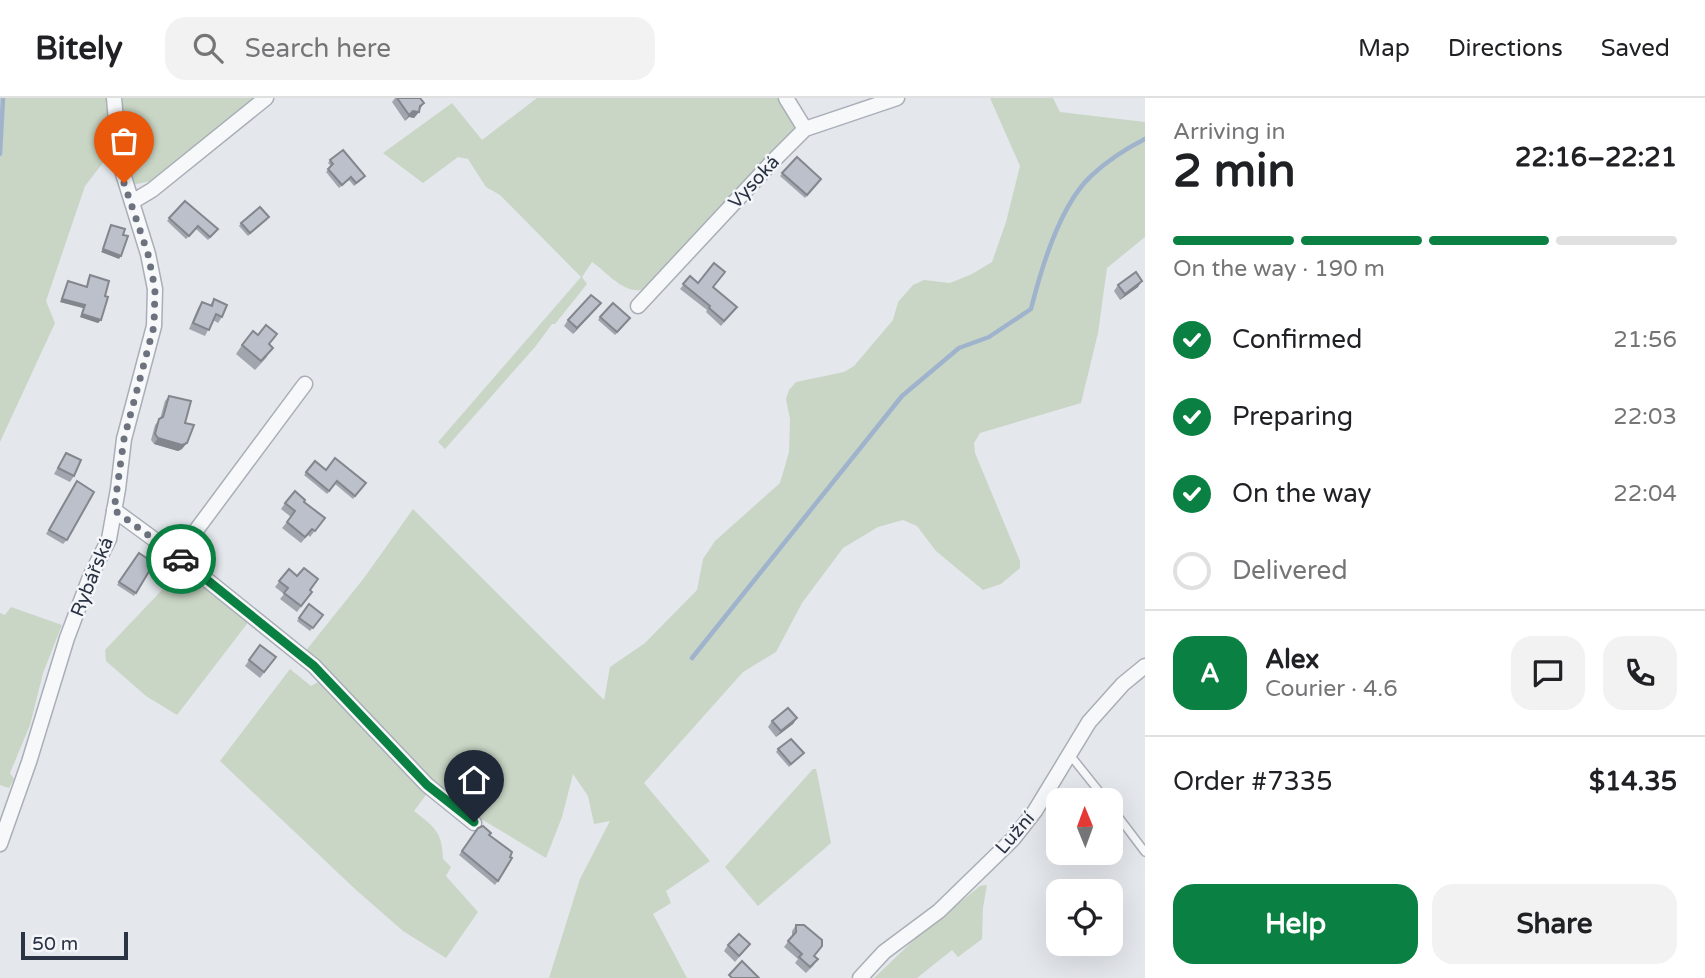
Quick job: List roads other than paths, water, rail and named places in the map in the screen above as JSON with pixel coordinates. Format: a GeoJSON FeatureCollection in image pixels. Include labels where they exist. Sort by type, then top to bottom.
{"type":"FeatureCollection","features":[{"type":"Feature","properties":{"kind":"street","name":"Rybářská"},"geometry":{"type":"LineString","coordinates":[[0,844],[29,762],[67,638],[90,577],[109,539],[124,439],[154,326],[155,289],[148,254],[124,183],[114,98]]}},
{"type":"Feature","properties":{"kind":"street"},"geometry":{"type":"LineString","coordinates":[[132,202],[152,190],[266,98]]}},
{"type":"Feature","properties":{"kind":"street"},"geometry":{"type":"LineString","coordinates":[[786,98],[805,129]]}},
{"type":"Feature","properties":{"kind":"street","name":"Vysoká"},"geometry":{"type":"LineString","coordinates":[[638,306],[805,129],[897,98]]}},
{"type":"Feature","properties":{"kind":"street"},"geometry":{"type":"LineString","coordinates":[[177,556],[305,384]]}},
{"type":"Feature","properties":{"kind":"street"},"geometry":{"type":"LineString","coordinates":[[114,510],[177,556],[314,666],[427,785],[474,822]]}},
{"type":"Feature","properties":{"kind":"street","name":"Lužní"},"geometry":{"type":"LineString","coordinates":[[860,978],[884,952],[939,911],[1013,839],[1035,811],[1089,722],[1123,684],[1145,666]]}},
{"type":"Feature","properties":{"kind":"lane"},"geometry":{"type":"LineString","coordinates":[[1070,755],[1096,788]]}},
{"type":"Feature","properties":{"kind":"lane"},"geometry":{"type":"LineString","coordinates":[[1124,824],[1145,852]]}},
{"type":"Feature","properties":{"kind":"waterway"},"geometry":{"type":"LineString","coordinates":[[0,154],[3,98]]}},
{"type":"Feature","properties":{"kind":"waterway"},"geometry":{"type":"LineString","coordinates":[[692,658],[902,396],[959,348],[989,337],[1031,309],[1053,238],[1080,188],[1103,166],[1145,139]]}}]}
